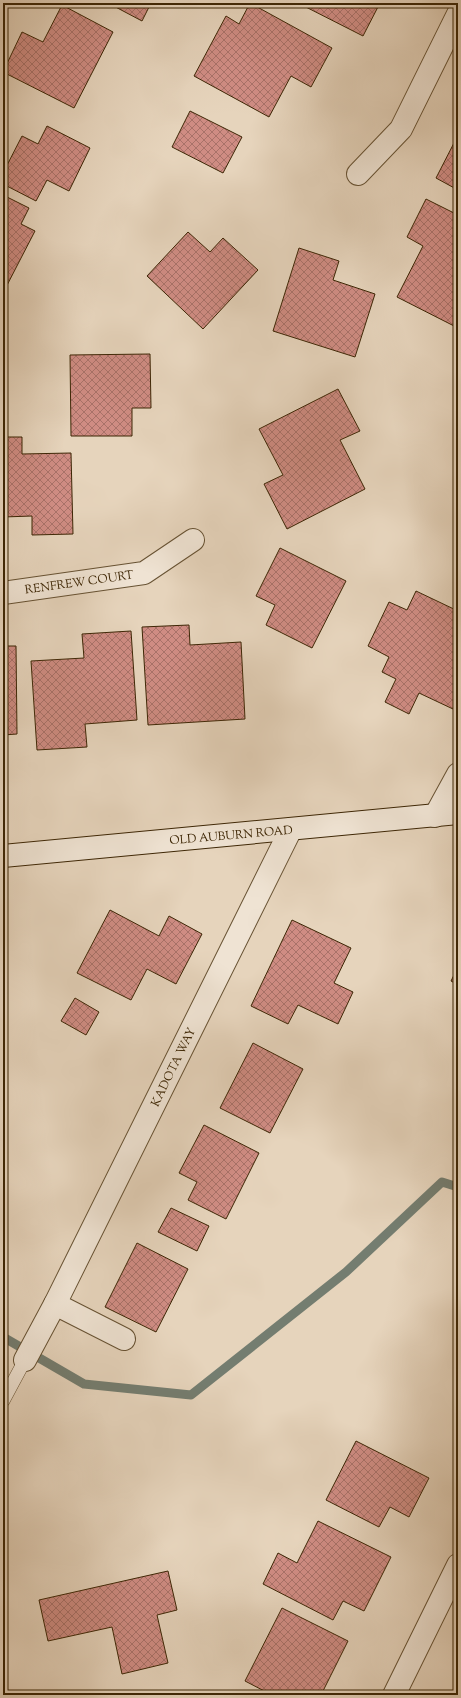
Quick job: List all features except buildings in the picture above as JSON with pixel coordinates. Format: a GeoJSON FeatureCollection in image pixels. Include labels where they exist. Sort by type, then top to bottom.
{"type":"FeatureCollection","features":[{"type":"Feature","properties":{"kind":"street"},"geometry":{"type":"LineString","coordinates":[[358,174],[401,129],[458,14]]}},
{"type":"Feature","properties":{"kind":"street","name":"RENFREW COURT"},"geometry":{"type":"LineString","coordinates":[[3,593],[144,573],[193,540]]}},
{"type":"Feature","properties":{"kind":"street"},"geometry":{"type":"LineString","coordinates":[[435,816],[458,774]]}},
{"type":"Feature","properties":{"kind":"street","name":"OLD AUBURN ROAD"},"geometry":{"type":"LineString","coordinates":[[3,856],[291,830],[458,813]]}},
{"type":"Feature","properties":{"kind":"street","name":"KADOTA WAY"},"geometry":{"type":"LineString","coordinates":[[25,1360],[55,1304],[291,830]]}},
{"type":"Feature","properties":{"kind":"street"},"geometry":{"type":"LineString","coordinates":[[55,1304],[124,1339]]}},
{"type":"Feature","properties":{"kind":"street"},"geometry":{"type":"LineString","coordinates":[[394,1695],[458,1565]]}},
{"type":"Feature","properties":{"kind":"lane"},"geometry":{"type":"LineString","coordinates":[[3,1401],[25,1360]]}},
{"type":"Feature","properties":{"kind":"waterway"},"geometry":{"type":"LineString","coordinates":[[3,1337],[84,1384],[191,1395],[346,1272],[442,1182],[458,1187]]}}]}
